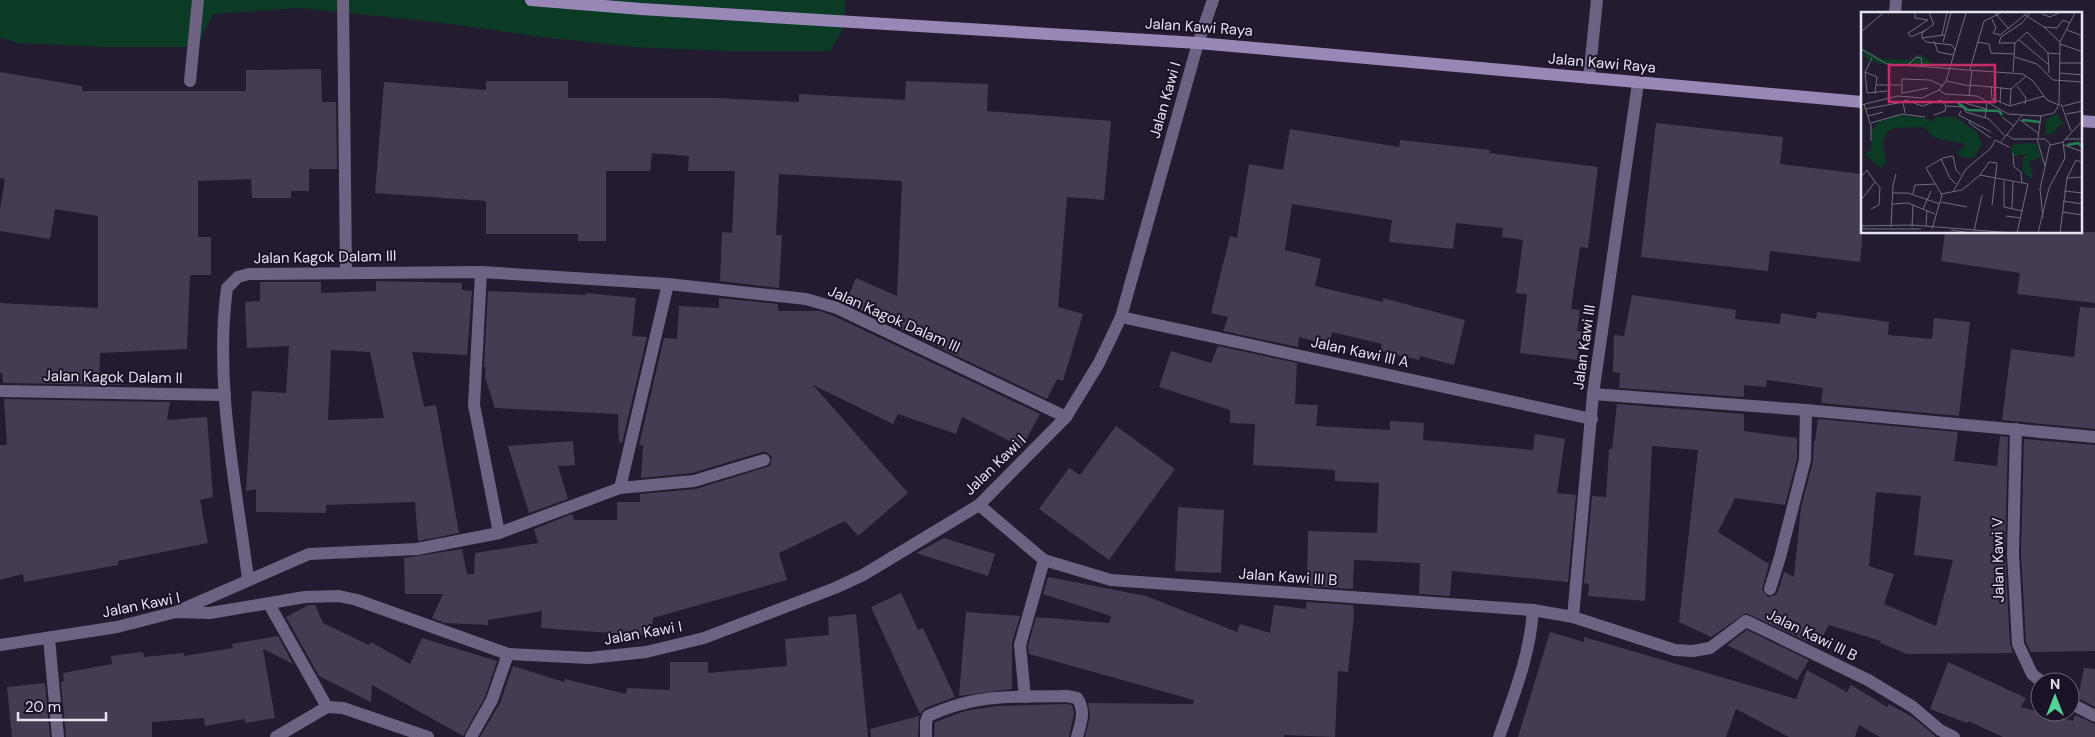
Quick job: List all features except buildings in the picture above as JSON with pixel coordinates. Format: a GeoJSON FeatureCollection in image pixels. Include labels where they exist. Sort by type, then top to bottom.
{"type":"FeatureCollection","features":[{"type":"Feature","properties":{"kind":"main road","name":"Jalan Kawi Raya"},"geometry":{"type":"LineString","coordinates":[[531,0],[641,5],[1198,43],[1861,102]]}},
{"type":"Feature","properties":{"kind":"main road"},"geometry":{"type":"LineString","coordinates":[[2082,121],[2095,122]]}},
{"type":"Feature","properties":{"kind":"street"},"geometry":{"type":"LineString","coordinates":[[190,81],[198,0]]}},
{"type":"Feature","properties":{"kind":"street"},"geometry":{"type":"LineString","coordinates":[[343,0],[346,272]]}},
{"type":"Feature","properties":{"kind":"street","name":"Jalan Kawi I"},"geometry":{"type":"LineString","coordinates":[[0,645],[117,627],[176,612],[210,613],[305,597],[339,596],[357,600],[508,654],[589,658],[609,657],[646,652],[704,638],[835,588],[863,575],[979,506],[1066,417],[1099,363],[1121,317],[1198,43],[1213,0]]}},
{"type":"Feature","properties":{"kind":"street"},"geometry":{"type":"LineString","coordinates":[[1590,78],[1597,0]]}},
{"type":"Feature","properties":{"kind":"street","name":"Jalan Kawi III"},"geometry":{"type":"LineString","coordinates":[[1574,616],[1593,394],[1638,83]]}},
{"type":"Feature","properties":{"kind":"street"},"geometry":{"type":"LineString","coordinates":[[481,272],[474,405],[499,533]]}},
{"type":"Feature","properties":{"kind":"street","name":"Jalan Kagok Dalam III"},"geometry":{"type":"LineString","coordinates":[[248,579],[225,395],[224,314],[227,288],[231,282],[249,274],[481,272],[668,284],[823,302],[1066,417]]}},
{"type":"Feature","properties":{"kind":"street"},"geometry":{"type":"LineString","coordinates":[[620,488],[668,284]]}},
{"type":"Feature","properties":{"kind":"street","name":"Jalan Kawi III A"},"geometry":{"type":"LineString","coordinates":[[1121,317],[1592,419]]}},
{"type":"Feature","properties":{"kind":"street","name":"Jalan Kagok Dalam II"},"geometry":{"type":"LineString","coordinates":[[0,391],[225,395]]}},
{"type":"Feature","properties":{"kind":"street"},"geometry":{"type":"LineString","coordinates":[[1593,394],[1806,410],[2095,437]]}},
{"type":"Feature","properties":{"kind":"street"},"geometry":{"type":"LineString","coordinates":[[1770,589],[1805,460],[1806,410]]}},
{"type":"Feature","properties":{"kind":"street","name":"Jalan Kawi V"},"geometry":{"type":"LineString","coordinates":[[2016,429],[2013,554],[2018,644],[2031,672]]}},
{"type":"Feature","properties":{"kind":"street"},"geometry":{"type":"LineString","coordinates":[[176,612],[309,554],[417,549],[499,533],[620,488],[694,481],[764,460]]}},
{"type":"Feature","properties":{"kind":"street","name":"Jalan Kawi III B"},"geometry":{"type":"LineString","coordinates":[[979,506],[1044,560],[1093,576],[1131,583],[1533,610],[1574,616],[1675,650],[1693,652],[1710,648],[1746,621],[1868,680],[1913,707],[1939,733],[1954,737]]}},
{"type":"Feature","properties":{"kind":"street"},"geometry":{"type":"LineString","coordinates":[[1025,697],[1020,645],[1044,560]]}},
{"type":"Feature","properties":{"kind":"street"},"geometry":{"type":"LineString","coordinates":[[270,604],[327,707]]}},
{"type":"Feature","properties":{"kind":"street"},"geometry":{"type":"LineString","coordinates":[[1499,737],[1525,664],[1531,639],[1533,610]]}},
{"type":"Feature","properties":{"kind":"street"},"geometry":{"type":"LineString","coordinates":[[49,638],[58,737]]}},
{"type":"Feature","properties":{"kind":"street"},"geometry":{"type":"LineString","coordinates":[[471,737],[492,700],[508,654]]}},
{"type":"Feature","properties":{"kind":"street"},"geometry":{"type":"LineString","coordinates":[[926,737],[928,716],[977,698],[995,696],[1067,696],[1077,698],[1082,705],[1083,714],[1077,737]]}},
{"type":"Feature","properties":{"kind":"street"},"geometry":{"type":"LineString","coordinates":[[276,737],[327,707],[343,708],[428,737]]}},
{"type":"Feature","properties":{"kind":"street"},"geometry":{"type":"LineString","coordinates":[[2080,708],[2095,716]]}},
{"type":"Feature","properties":{"kind":"green space"},"geometry":{"type":"Polygon","coordinates":[[[0,0],[846,0],[842,31],[830,51],[725,51],[634,47],[542,37],[444,23],[300,8],[213,14],[197,47],[108,47],[17,43],[0,37],[0,0]]]}}]}
